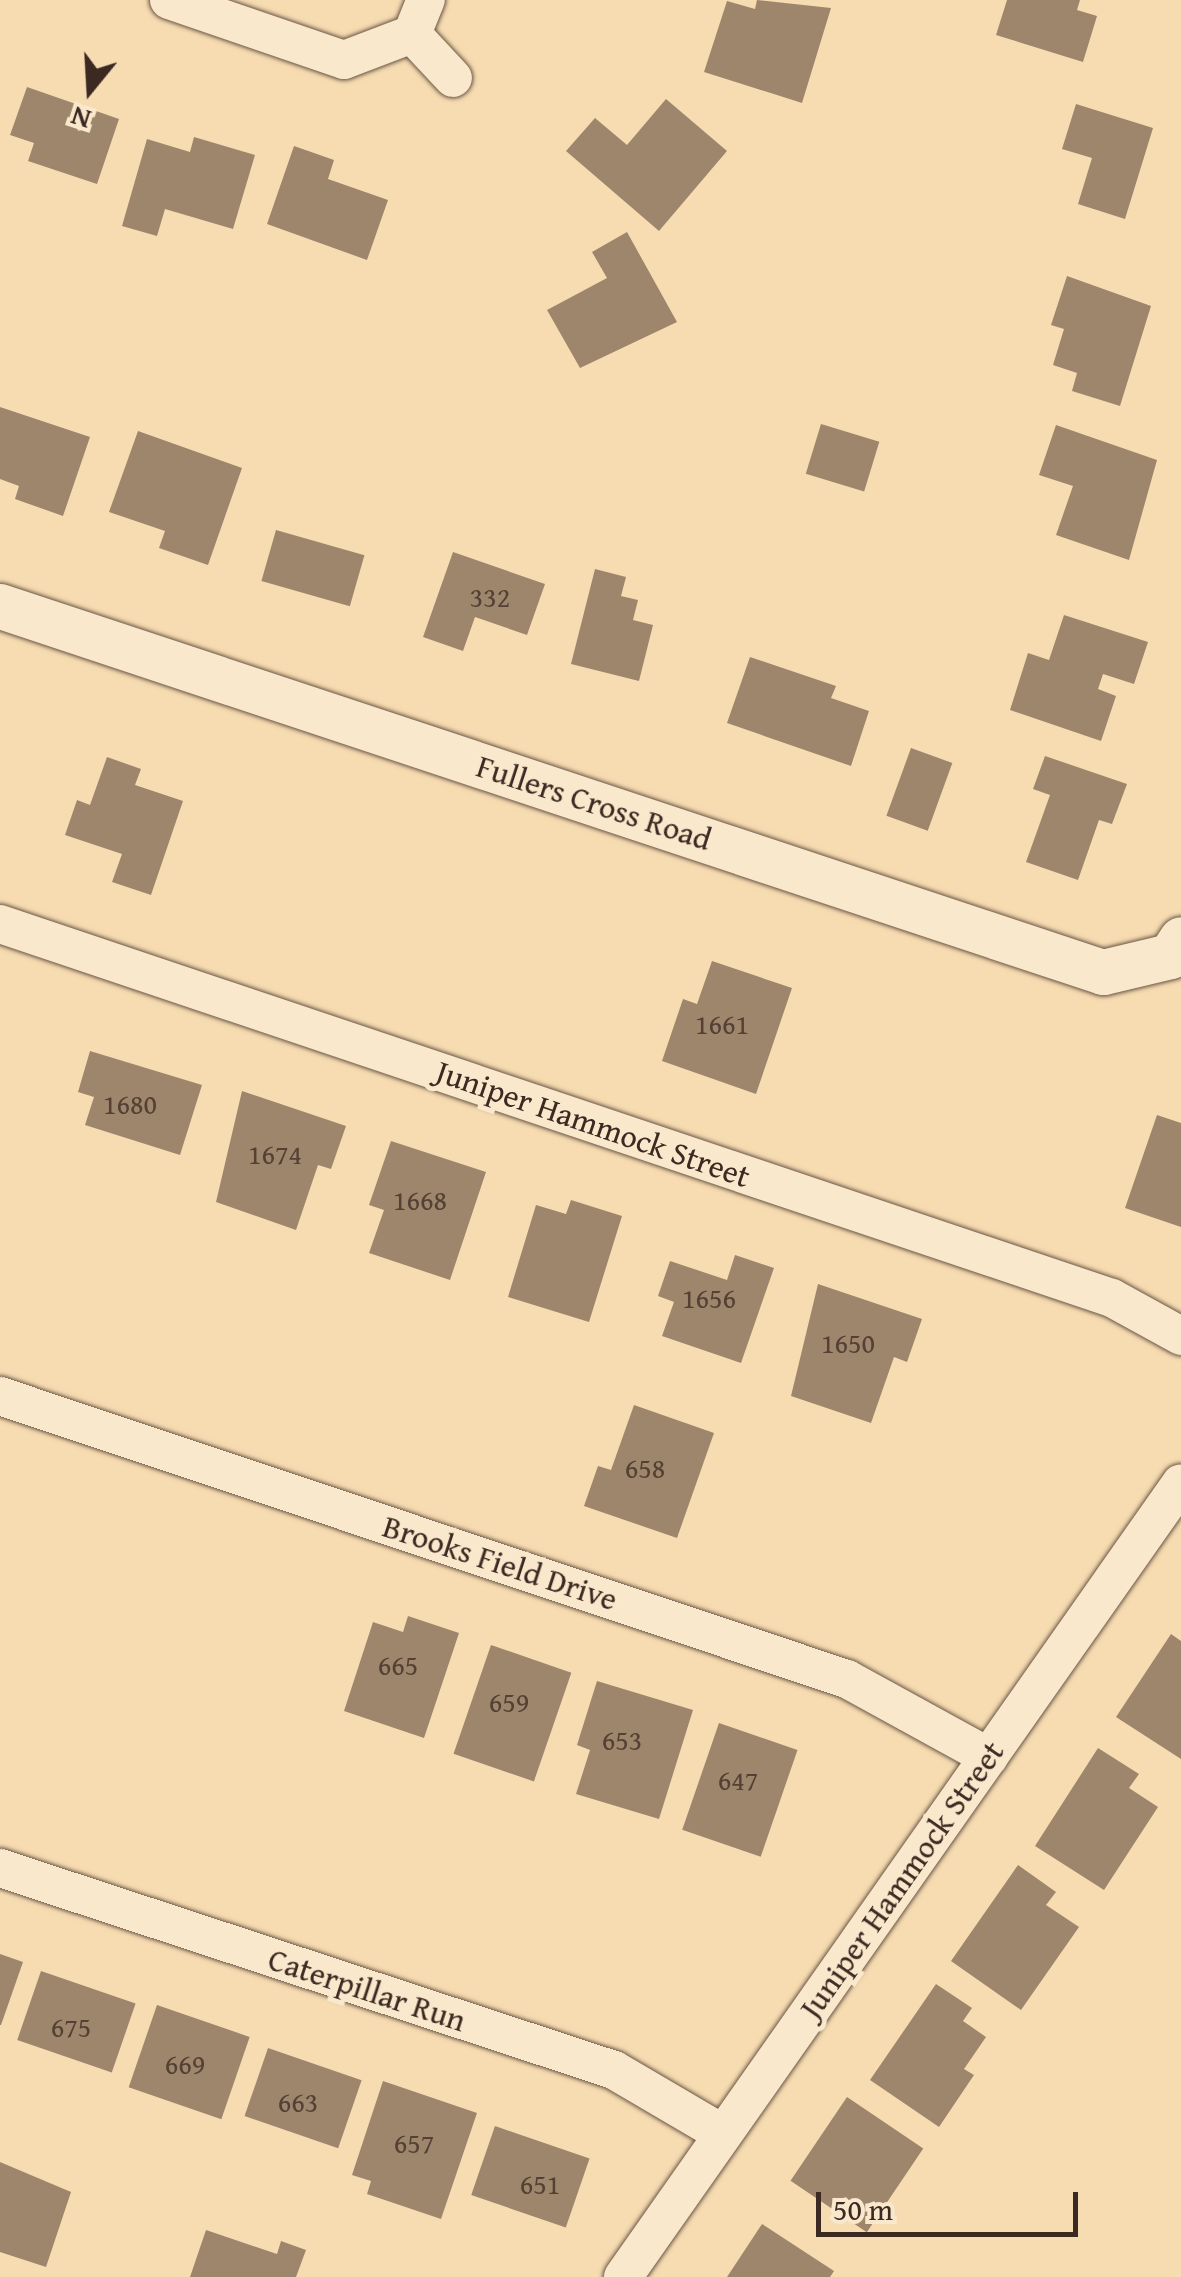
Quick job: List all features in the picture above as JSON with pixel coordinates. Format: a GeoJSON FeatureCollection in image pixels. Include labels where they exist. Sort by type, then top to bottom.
{"type":"FeatureCollection","features":[{"type":"Feature","properties":{"kind":"street"},"geometry":{"type":"LineString","coordinates":[[169,0],[344,60],[419,17],[453,78]]}},
{"type":"Feature","properties":{"kind":"street","name":"Fullers Cross Road"},"geometry":{"type":"LineString","coordinates":[[0,606],[1104,972],[1170,956],[1181,940]]}},
{"type":"Feature","properties":{"kind":"street","name":"Juniper Hammock Street"},"geometry":{"type":"LineString","coordinates":[[0,924],[1112,1298],[1181,1336]]}},
{"type":"Feature","properties":{"kind":"street","name":"Brooks Field Drive"},"geometry":{"type":"LineString","coordinates":[[0,1396],[847,1679],[988,1756]]}},
{"type":"Feature","properties":{"kind":"street","name":"Juniper Hammock Street"},"geometry":{"type":"LineString","coordinates":[[623,2277],[1181,1482]]}},
{"type":"Feature","properties":{"kind":"street","name":"Caterpillar Run"},"geometry":{"type":"LineString","coordinates":[[0,1868],[614,2070],[723,2134]]}},
{"type":"Feature","properties":{"kind":"building"},"geometry":{"type":"Polygon","coordinates":[[[757,0],[831,8],[802,103],[704,72],[727,1],[755,9],[757,0]]]}},
{"type":"Feature","properties":{"kind":"building"},"geometry":{"type":"Polygon","coordinates":[[[1007,0],[1080,0],[1077,10],[1097,16],[1083,62],[996,35],[1007,0]]]}},
{"type":"Feature","properties":{"kind":"building"},"geometry":{"type":"Polygon","coordinates":[[[27,87],[119,119],[97,184],[28,161],[34,143],[10,135],[27,87]]]}},
{"type":"Feature","properties":{"kind":"building"},"geometry":{"type":"Polygon","coordinates":[[[666,99],[727,151],[659,231],[566,151],[595,118],[627,145],[666,99]]]}},
{"type":"Feature","properties":{"kind":"building"},"geometry":{"type":"Polygon","coordinates":[[[1076,104],[1153,128],[1125,219],[1078,204],[1092,158],[1062,149],[1076,104]]]}},
{"type":"Feature","properties":{"kind":"building"},"geometry":{"type":"Polygon","coordinates":[[[194,137],[255,155],[233,229],[165,209],[157,236],[122,226],[147,139],[190,152],[194,137]]]}},
{"type":"Feature","properties":{"kind":"building"},"geometry":{"type":"Polygon","coordinates":[[[294,146],[334,160],[328,179],[388,200],[367,260],[267,224],[294,146]]]}},
{"type":"Feature","properties":{"kind":"building"},"geometry":{"type":"Polygon","coordinates":[[[627,232],[677,322],[580,368],[547,310],[607,278],[592,252],[627,232]]]}},
{"type":"Feature","properties":{"kind":"building"},"geometry":{"type":"Polygon","coordinates":[[[1067,276],[1151,306],[1120,406],[1072,391],[1077,373],[1053,365],[1064,329],[1051,325],[1067,276]]]}},
{"type":"Feature","properties":{"kind":"building"},"geometry":{"type":"Polygon","coordinates":[[[0,407],[90,437],[63,516],[15,499],[19,486],[0,479],[0,407]]]}},
{"type":"Feature","properties":{"kind":"building"},"geometry":{"type":"Polygon","coordinates":[[[821,424],[879,442],[864,492],[806,474],[821,424]]]}},
{"type":"Feature","properties":{"kind":"building"},"geometry":{"type":"Polygon","coordinates":[[[1056,425],[1157,460],[1129,560],[1056,535],[1073,486],[1039,475],[1056,425]]]}},
{"type":"Feature","properties":{"kind":"building"},"geometry":{"type":"Polygon","coordinates":[[[138,431],[242,468],[208,565],[159,548],[165,531],[109,512],[138,431]]]}},
{"type":"Feature","properties":{"kind":"building"},"geometry":{"type":"Polygon","coordinates":[[[276,530],[364,555],[350,606],[261,581],[276,530]]]}},
{"type":"Feature","properties":{"kind":"building"},"geometry":{"type":"Polygon","coordinates":[[[453,552],[545,584],[527,635],[475,617],[463,651],[423,637],[453,552]]]}},
{"type":"Feature","properties":{"kind":"building"},"geometry":{"type":"Polygon","coordinates":[[[595,569],[626,577],[621,596],[638,600],[633,620],[653,625],[639,681],[571,664],[595,569]]]}},
{"type":"Feature","properties":{"kind":"building"},"geometry":{"type":"Polygon","coordinates":[[[1064,615],[1148,642],[1134,684],[1103,674],[1098,689],[1116,696],[1101,741],[1010,710],[1028,653],[1049,660],[1064,615]]]}},
{"type":"Feature","properties":{"kind":"building"},"geometry":{"type":"Polygon","coordinates":[[[750,657],[836,686],[831,698],[869,711],[851,766],[727,723],[750,657]]]}},
{"type":"Feature","properties":{"kind":"building"},"geometry":{"type":"Polygon","coordinates":[[[911,748],[952,763],[928,831],[886,816],[911,748]]]}},
{"type":"Feature","properties":{"kind":"building"},"geometry":{"type":"Polygon","coordinates":[[[1045,756],[1127,784],[1112,824],[1099,820],[1078,880],[1026,862],[1050,795],[1033,789],[1045,756]]]}},
{"type":"Feature","properties":{"kind":"building"},"geometry":{"type":"Polygon","coordinates":[[[107,757],[141,769],[135,785],[183,801],[151,895],[112,882],[122,854],[65,835],[77,800],[90,805],[107,757]]]}},
{"type":"Feature","properties":{"kind":"building"},"geometry":{"type":"Polygon","coordinates":[[[712,961],[792,988],[756,1094],[662,1061],[683,999],[697,1004],[712,961]]]}},
{"type":"Feature","properties":{"kind":"building"},"geometry":{"type":"Polygon","coordinates":[[[90,1051],[202,1085],[180,1155],[85,1125],[94,1097],[78,1092],[90,1051]]]}},
{"type":"Feature","properties":{"kind":"building"},"geometry":{"type":"Polygon","coordinates":[[[242,1091],[346,1126],[331,1169],[318,1165],[296,1230],[216,1202],[242,1091]]]}},
{"type":"Feature","properties":{"kind":"building"},"geometry":{"type":"Polygon","coordinates":[[[1157,1115],[1181,1123],[1181,1227],[1125,1208],[1157,1115]]]}},
{"type":"Feature","properties":{"kind":"building"},"geometry":{"type":"Polygon","coordinates":[[[391,1141],[486,1172],[450,1280],[369,1253],[384,1210],[369,1205],[391,1141]]]}},
{"type":"Feature","properties":{"kind":"building"},"geometry":{"type":"Polygon","coordinates":[[[571,1200],[622,1216],[589,1322],[508,1297],[536,1205],[566,1214],[571,1200]]]}},
{"type":"Feature","properties":{"kind":"building"},"geometry":{"type":"Polygon","coordinates":[[[735,1255],[774,1268],[741,1363],[662,1336],[674,1302],[658,1296],[670,1261],[727,1280],[735,1255]]]}},
{"type":"Feature","properties":{"kind":"building"},"geometry":{"type":"Polygon","coordinates":[[[818,1284],[922,1319],[907,1362],[894,1357],[871,1423],[791,1396],[818,1284]]]}},
{"type":"Feature","properties":{"kind":"building"},"geometry":{"type":"Polygon","coordinates":[[[634,1405],[714,1433],[677,1538],[584,1506],[598,1466],[611,1470],[634,1405]]]}},
{"type":"Feature","properties":{"kind":"building"},"geometry":{"type":"Polygon","coordinates":[[[408,1616],[459,1633],[424,1738],[344,1711],[373,1622],[403,1632],[408,1616]]]}},
{"type":"Feature","properties":{"kind":"building"},"geometry":{"type":"Polygon","coordinates":[[[1171,1634],[1181,1641],[1181,1759],[1116,1717],[1171,1634]]]}},
{"type":"Feature","properties":{"kind":"building"},"geometry":{"type":"Polygon","coordinates":[[[491,1645],[571,1673],[534,1781],[454,1754],[491,1645]]]}},
{"type":"Feature","properties":{"kind":"building"},"geometry":{"type":"Polygon","coordinates":[[[597,1681],[693,1710],[659,1819],[576,1794],[590,1750],[577,1745],[597,1681]]]}},
{"type":"Feature","properties":{"kind":"building"},"geometry":{"type":"Polygon","coordinates":[[[719,1723],[797,1750],[761,1857],[682,1830],[719,1723]]]}},
{"type":"Feature","properties":{"kind":"building"},"geometry":{"type":"Polygon","coordinates":[[[1098,1748],[1139,1774],[1129,1788],[1158,1807],[1104,1890],[1035,1846],[1098,1748]]]}},
{"type":"Feature","properties":{"kind":"building"},"geometry":{"type":"Polygon","coordinates":[[[1018,1865],[1056,1892],[1046,1905],[1079,1927],[1021,2010],[951,1961],[1018,1865]]]}},
{"type":"Feature","properties":{"kind":"building"},"geometry":{"type":"Polygon","coordinates":[[[0,1954],[23,1962],[1,2025],[0,2025],[0,1954]]]}},
{"type":"Feature","properties":{"kind":"building"},"geometry":{"type":"Polygon","coordinates":[[[41,1971],[136,2004],[112,2073],[17,2040],[41,1971]]]}},
{"type":"Feature","properties":{"kind":"building"},"geometry":{"type":"Polygon","coordinates":[[[936,1984],[972,2008],[963,2021],[986,2037],[964,2069],[974,2075],[939,2127],[870,2080],[936,1984]]]}},
{"type":"Feature","properties":{"kind":"building"},"geometry":{"type":"Polygon","coordinates":[[[157,2005],[250,2037],[221,2119],[129,2087],[157,2005]]]}},
{"type":"Feature","properties":{"kind":"building"},"geometry":{"type":"Polygon","coordinates":[[[268,2048],[362,2080],[338,2148],[245,2116],[268,2048]]]}},
{"type":"Feature","properties":{"kind":"building"},"geometry":{"type":"Polygon","coordinates":[[[383,2081],[477,2113],[441,2219],[367,2194],[371,2181],[352,2175],[383,2081]]]}},
{"type":"Feature","properties":{"kind":"building"},"geometry":{"type":"Polygon","coordinates":[[[847,2097],[923,2148],[867,2232],[791,2181],[847,2097]]]}},
{"type":"Feature","properties":{"kind":"building"},"geometry":{"type":"Polygon","coordinates":[[[495,2126],[590,2159],[566,2228],[471,2195],[495,2126]]]}},
{"type":"Feature","properties":{"kind":"building"},"geometry":{"type":"Polygon","coordinates":[[[0,2162],[71,2192],[46,2267],[0,2252],[0,2162]]]}},
{"type":"Feature","properties":{"kind":"building"},"geometry":{"type":"Polygon","coordinates":[[[762,2224],[834,2271],[830,2277],[727,2277],[762,2224]]]}},
{"type":"Feature","properties":{"kind":"building"},"geometry":{"type":"Polygon","coordinates":[[[206,2230],[277,2254],[281,2241],[306,2250],[296,2277],[190,2277],[206,2230]]]}}]}
